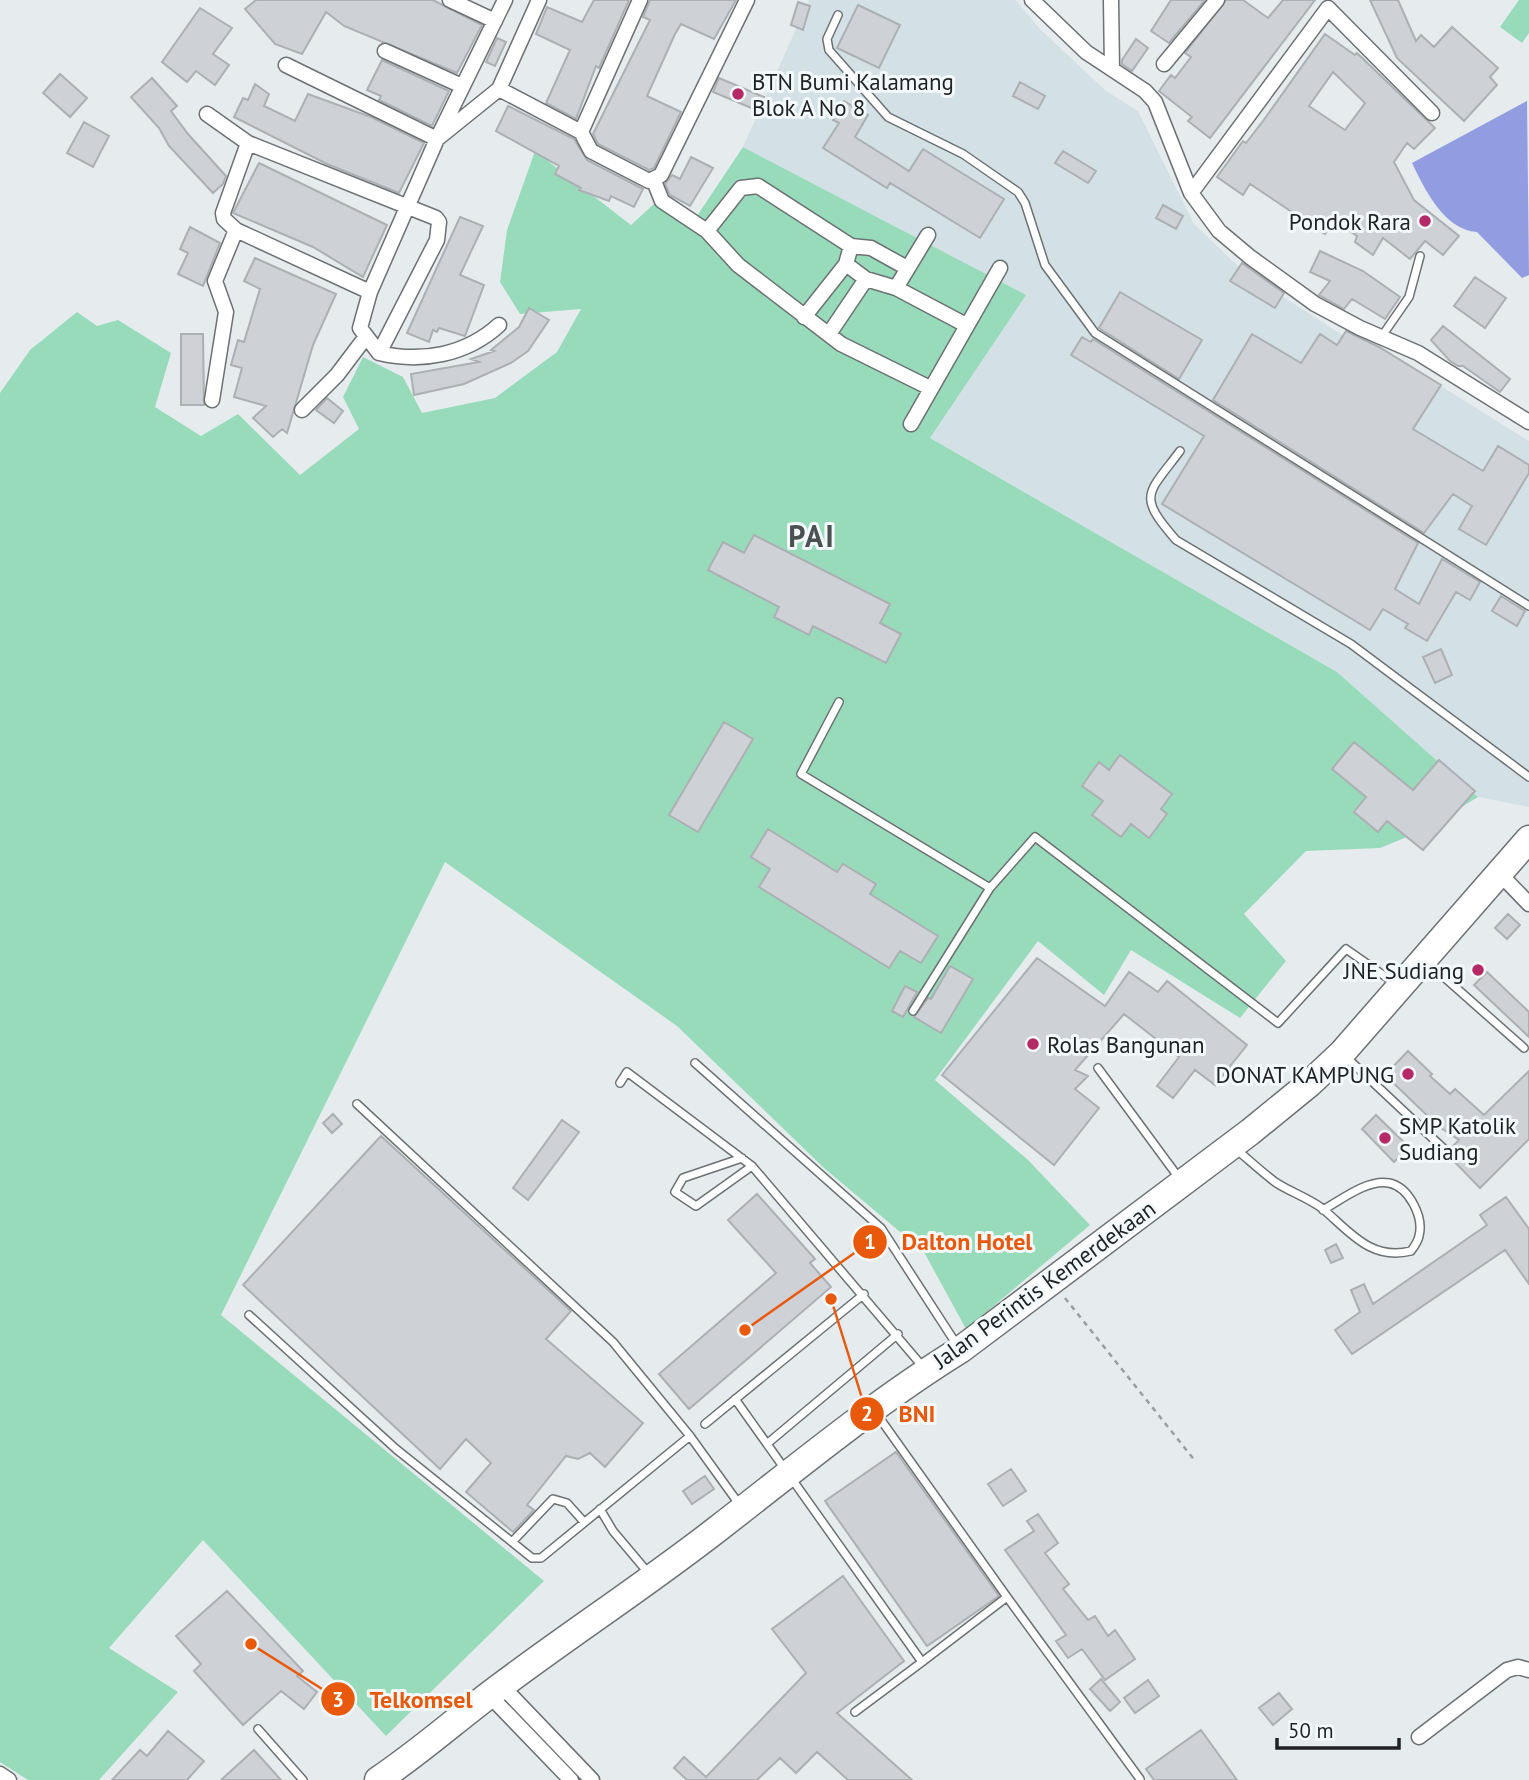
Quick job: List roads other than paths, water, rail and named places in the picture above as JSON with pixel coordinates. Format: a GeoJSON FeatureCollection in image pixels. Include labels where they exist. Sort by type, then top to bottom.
{"type":"FeatureCollection","features":[{"type":"Feature","properties":{"kind":"highway","name":"Jalan Perintis Kemerdekaan"},"geometry":{"type":"LineString","coordinates":[[378,1780],[429,1746],[495,1691],[652,1577],[874,1409],[960,1350],[1284,1106],[1342,1053],[1529,839]]}},
{"type":"Feature","properties":{"kind":"street"},"geometry":{"type":"LineString","coordinates":[[450,0],[495,21]]}},
{"type":"Feature","properties":{"kind":"street"},"geometry":{"type":"LineString","coordinates":[[499,325],[485,337],[435,357],[379,353],[360,328],[361,315],[370,292],[437,139],[505,0]]}},
{"type":"Feature","properties":{"kind":"street"},"geometry":{"type":"LineString","coordinates":[[437,139],[499,89],[539,0]]}},
{"type":"Feature","properties":{"kind":"street"},"geometry":{"type":"LineString","coordinates":[[581,132],[640,0]]}},
{"type":"Feature","properties":{"kind":"street"},"geometry":{"type":"LineString","coordinates":[[653,181],[661,175],[747,0]]}},
{"type":"Feature","properties":{"kind":"street"},"geometry":{"type":"LineString","coordinates":[[1032,0],[1086,52],[1145,91],[1155,103],[1191,193],[1219,231],[1315,304],[1418,353],[1529,422]]}},
{"type":"Feature","properties":{"kind":"street"},"geometry":{"type":"LineString","coordinates":[[1111,0],[1112,69]]}},
{"type":"Feature","properties":{"kind":"street"},"geometry":{"type":"LineString","coordinates":[[1164,64],[1217,0]]}},
{"type":"Feature","properties":{"kind":"street"},"geometry":{"type":"LineString","coordinates":[[1191,193],[1330,4],[1432,113]]}},
{"type":"Feature","properties":{"kind":"street"},"geometry":{"type":"LineString","coordinates":[[385,51],[462,86]]}},
{"type":"Feature","properties":{"kind":"street"},"geometry":{"type":"LineString","coordinates":[[286,65],[437,139]]}},
{"type":"Feature","properties":{"kind":"street"},"geometry":{"type":"LineString","coordinates":[[499,89],[581,132],[590,151],[632,174],[653,181],[662,201],[707,230],[738,265],[841,344],[930,388]]}},
{"type":"Feature","properties":{"kind":"street"},"geometry":{"type":"LineString","coordinates":[[206,114],[248,143],[436,218],[440,229],[379,353]]}},
{"type":"Feature","properties":{"kind":"street"},"geometry":{"type":"LineString","coordinates":[[248,143],[223,213],[224,219],[236,230],[370,292]]}},
{"type":"Feature","properties":{"kind":"street"},"geometry":{"type":"LineString","coordinates":[[707,230],[741,188],[758,186],[851,246],[871,248],[907,268]]}},
{"type":"Feature","properties":{"kind":"street"},"geometry":{"type":"LineString","coordinates":[[212,400],[226,312],[215,281],[236,230]]}},
{"type":"Feature","properties":{"kind":"street"},"geometry":{"type":"LineString","coordinates":[[896,288],[928,235]]}},
{"type":"Feature","properties":{"kind":"street"},"geometry":{"type":"LineString","coordinates":[[804,317],[846,264],[851,246]]}},
{"type":"Feature","properties":{"kind":"street"},"geometry":{"type":"LineString","coordinates":[[846,264],[866,279],[896,288],[966,325]]}},
{"type":"Feature","properties":{"kind":"street"},"geometry":{"type":"LineString","coordinates":[[911,424],[1000,268]]}},
{"type":"Feature","properties":{"kind":"street"},"geometry":{"type":"LineString","coordinates":[[829,334],[866,279]]}},
{"type":"Feature","properties":{"kind":"street"},"geometry":{"type":"LineString","coordinates":[[302,410],[337,375],[365,338]]}},
{"type":"Feature","properties":{"kind":"street"},"geometry":{"type":"LineString","coordinates":[[1499,873],[1529,904]]}},
{"type":"Feature","properties":{"kind":"street"},"geometry":{"type":"LineString","coordinates":[[1419,1737],[1507,1670],[1518,1667],[1529,1670]]}},
{"type":"Feature","properties":{"kind":"street"},"geometry":{"type":"LineString","coordinates":[[495,1691],[571,1780]]}},
{"type":"Feature","properties":{"kind":"street"},"geometry":{"type":"LineString","coordinates":[[495,1691],[592,1780]]}},
{"type":"Feature","properties":{"kind":"street"},"geometry":{"type":"LineString","coordinates":[[0,1774],[9,1780]]}},
{"type":"Feature","properties":{"kind":"lane"},"geometry":{"type":"LineString","coordinates":[[838,15],[826,42],[829,50],[888,117],[963,154],[1018,192],[1045,265],[1095,333],[1529,606]]}},
{"type":"Feature","properties":{"kind":"lane"},"geometry":{"type":"LineString","coordinates":[[1382,337],[1409,297],[1420,256]]}},
{"type":"Feature","properties":{"kind":"lane"},"geometry":{"type":"LineString","coordinates":[[1180,451],[1150,491],[1149,501],[1157,518],[1176,540],[1351,644],[1529,777]]}},
{"type":"Feature","properties":{"kind":"lane"},"geometry":{"type":"LineString","coordinates":[[839,702],[801,774],[990,888]]}},
{"type":"Feature","properties":{"kind":"lane"},"geometry":{"type":"LineString","coordinates":[[913,1011],[990,888],[1035,837],[1278,1023],[1346,949],[1401,987]]}},
{"type":"Feature","properties":{"kind":"lane"},"geometry":{"type":"LineString","coordinates":[[1424,960],[1524,1048]]}},
{"type":"Feature","properties":{"kind":"lane"},"geometry":{"type":"LineString","coordinates":[[1342,1053],[1443,1148]]}},
{"type":"Feature","properties":{"kind":"lane"},"geometry":{"type":"LineString","coordinates":[[695,1063],[881,1228],[960,1350]]}},
{"type":"Feature","properties":{"kind":"lane"},"geometry":{"type":"LineString","coordinates":[[1098,1068],[1182,1182]]}},
{"type":"Feature","properties":{"kind":"lane"},"geometry":{"type":"LineString","coordinates":[[620,1083],[627,1072],[752,1166],[888,1322],[926,1371]]}},
{"type":"Feature","properties":{"kind":"lane"},"geometry":{"type":"LineString","coordinates":[[357,1104],[613,1342],[690,1436],[743,1509]]}},
{"type":"Feature","properties":{"kind":"lane"},"geometry":{"type":"LineString","coordinates":[[1231,1145],[1275,1181],[1323,1210],[1334,1222],[1367,1245],[1394,1255],[1411,1251],[1419,1237],[1419,1217],[1411,1200],[1402,1190],[1388,1183],[1364,1186],[1323,1210]]}},
{"type":"Feature","properties":{"kind":"lane"},"geometry":{"type":"LineString","coordinates":[[741,1158],[683,1178],[674,1192],[696,1206],[752,1166]]}},
{"type":"Feature","properties":{"kind":"lane"},"geometry":{"type":"LineString","coordinates":[[705,1424],[864,1294]]}},
{"type":"Feature","properties":{"kind":"lane"},"geometry":{"type":"LineString","coordinates":[[248,1315],[396,1450],[531,1558],[541,1558],[690,1436]]}},
{"type":"Feature","properties":{"kind":"lane"},"geometry":{"type":"LineString","coordinates":[[768,1443],[898,1334]]}},
{"type":"Feature","properties":{"kind":"lane"},"geometry":{"type":"LineString","coordinates":[[735,1399],[922,1662]]}},
{"type":"Feature","properties":{"kind":"lane"},"geometry":{"type":"LineString","coordinates":[[874,1409],[1140,1779]]}},
{"type":"Feature","properties":{"kind":"lane"},"geometry":{"type":"LineString","coordinates":[[512,1542],[553,1499],[567,1503],[584,1522]]}},
{"type":"Feature","properties":{"kind":"lane"},"geometry":{"type":"LineString","coordinates":[[600,1508],[613,1531],[652,1577]]}},
{"type":"Feature","properties":{"kind":"lane"},"geometry":{"type":"LineString","coordinates":[[855,1712],[1007,1597]]}},
{"type":"Feature","properties":{"kind":"lane"},"geometry":{"type":"LineString","coordinates":[[258,1729],[303,1780]]}},
{"type":"Feature","properties":{"kind":"water"},"geometry":{"type":"Polygon","coordinates":[[[1527,101],[1529,275],[1522,278],[1477,232],[1455,224],[1445,216],[1429,195],[1412,163],[1527,101]]]}},
{"type":"Feature","properties":{"kind":"place","name":"BTN Bumi Kalamang Blok A No 8"},"geometry":{"type":"Point","coordinates":[738,94]}},
{"type":"Feature","properties":{"kind":"place","name":"Pondok Rara"},"geometry":{"type":"Point","coordinates":[1425,221]}},
{"type":"Feature","properties":{"kind":"place","name":"JNE Sudiang"},"geometry":{"type":"Point","coordinates":[1478,970]}},
{"type":"Feature","properties":{"kind":"place","name":"Rolas Bangunan"},"geometry":{"type":"Point","coordinates":[1033,1044]}},
{"type":"Feature","properties":{"kind":"place","name":"DONAT KAMPUNG"},"geometry":{"type":"Point","coordinates":[1408,1074]}},
{"type":"Feature","properties":{"kind":"place","name":"SMP Katolik Sudiang"},"geometry":{"type":"Point","coordinates":[1385,1138]}},
{"type":"Feature","properties":{"kind":"place","name":"BNI"},"geometry":{"type":"Point","coordinates":[831,1299]}},
{"type":"Feature","properties":{"kind":"place","name":"Dalton Hotel"},"geometry":{"type":"Point","coordinates":[745,1330]}},
{"type":"Feature","properties":{"kind":"place","name":"Telkomsel"},"geometry":{"type":"Point","coordinates":[251,1644]}},
{"type":"Feature","properties":{"kind":"district","name":"PAI"},"geometry":{"type":"Point","coordinates":[812,535]}}]}
